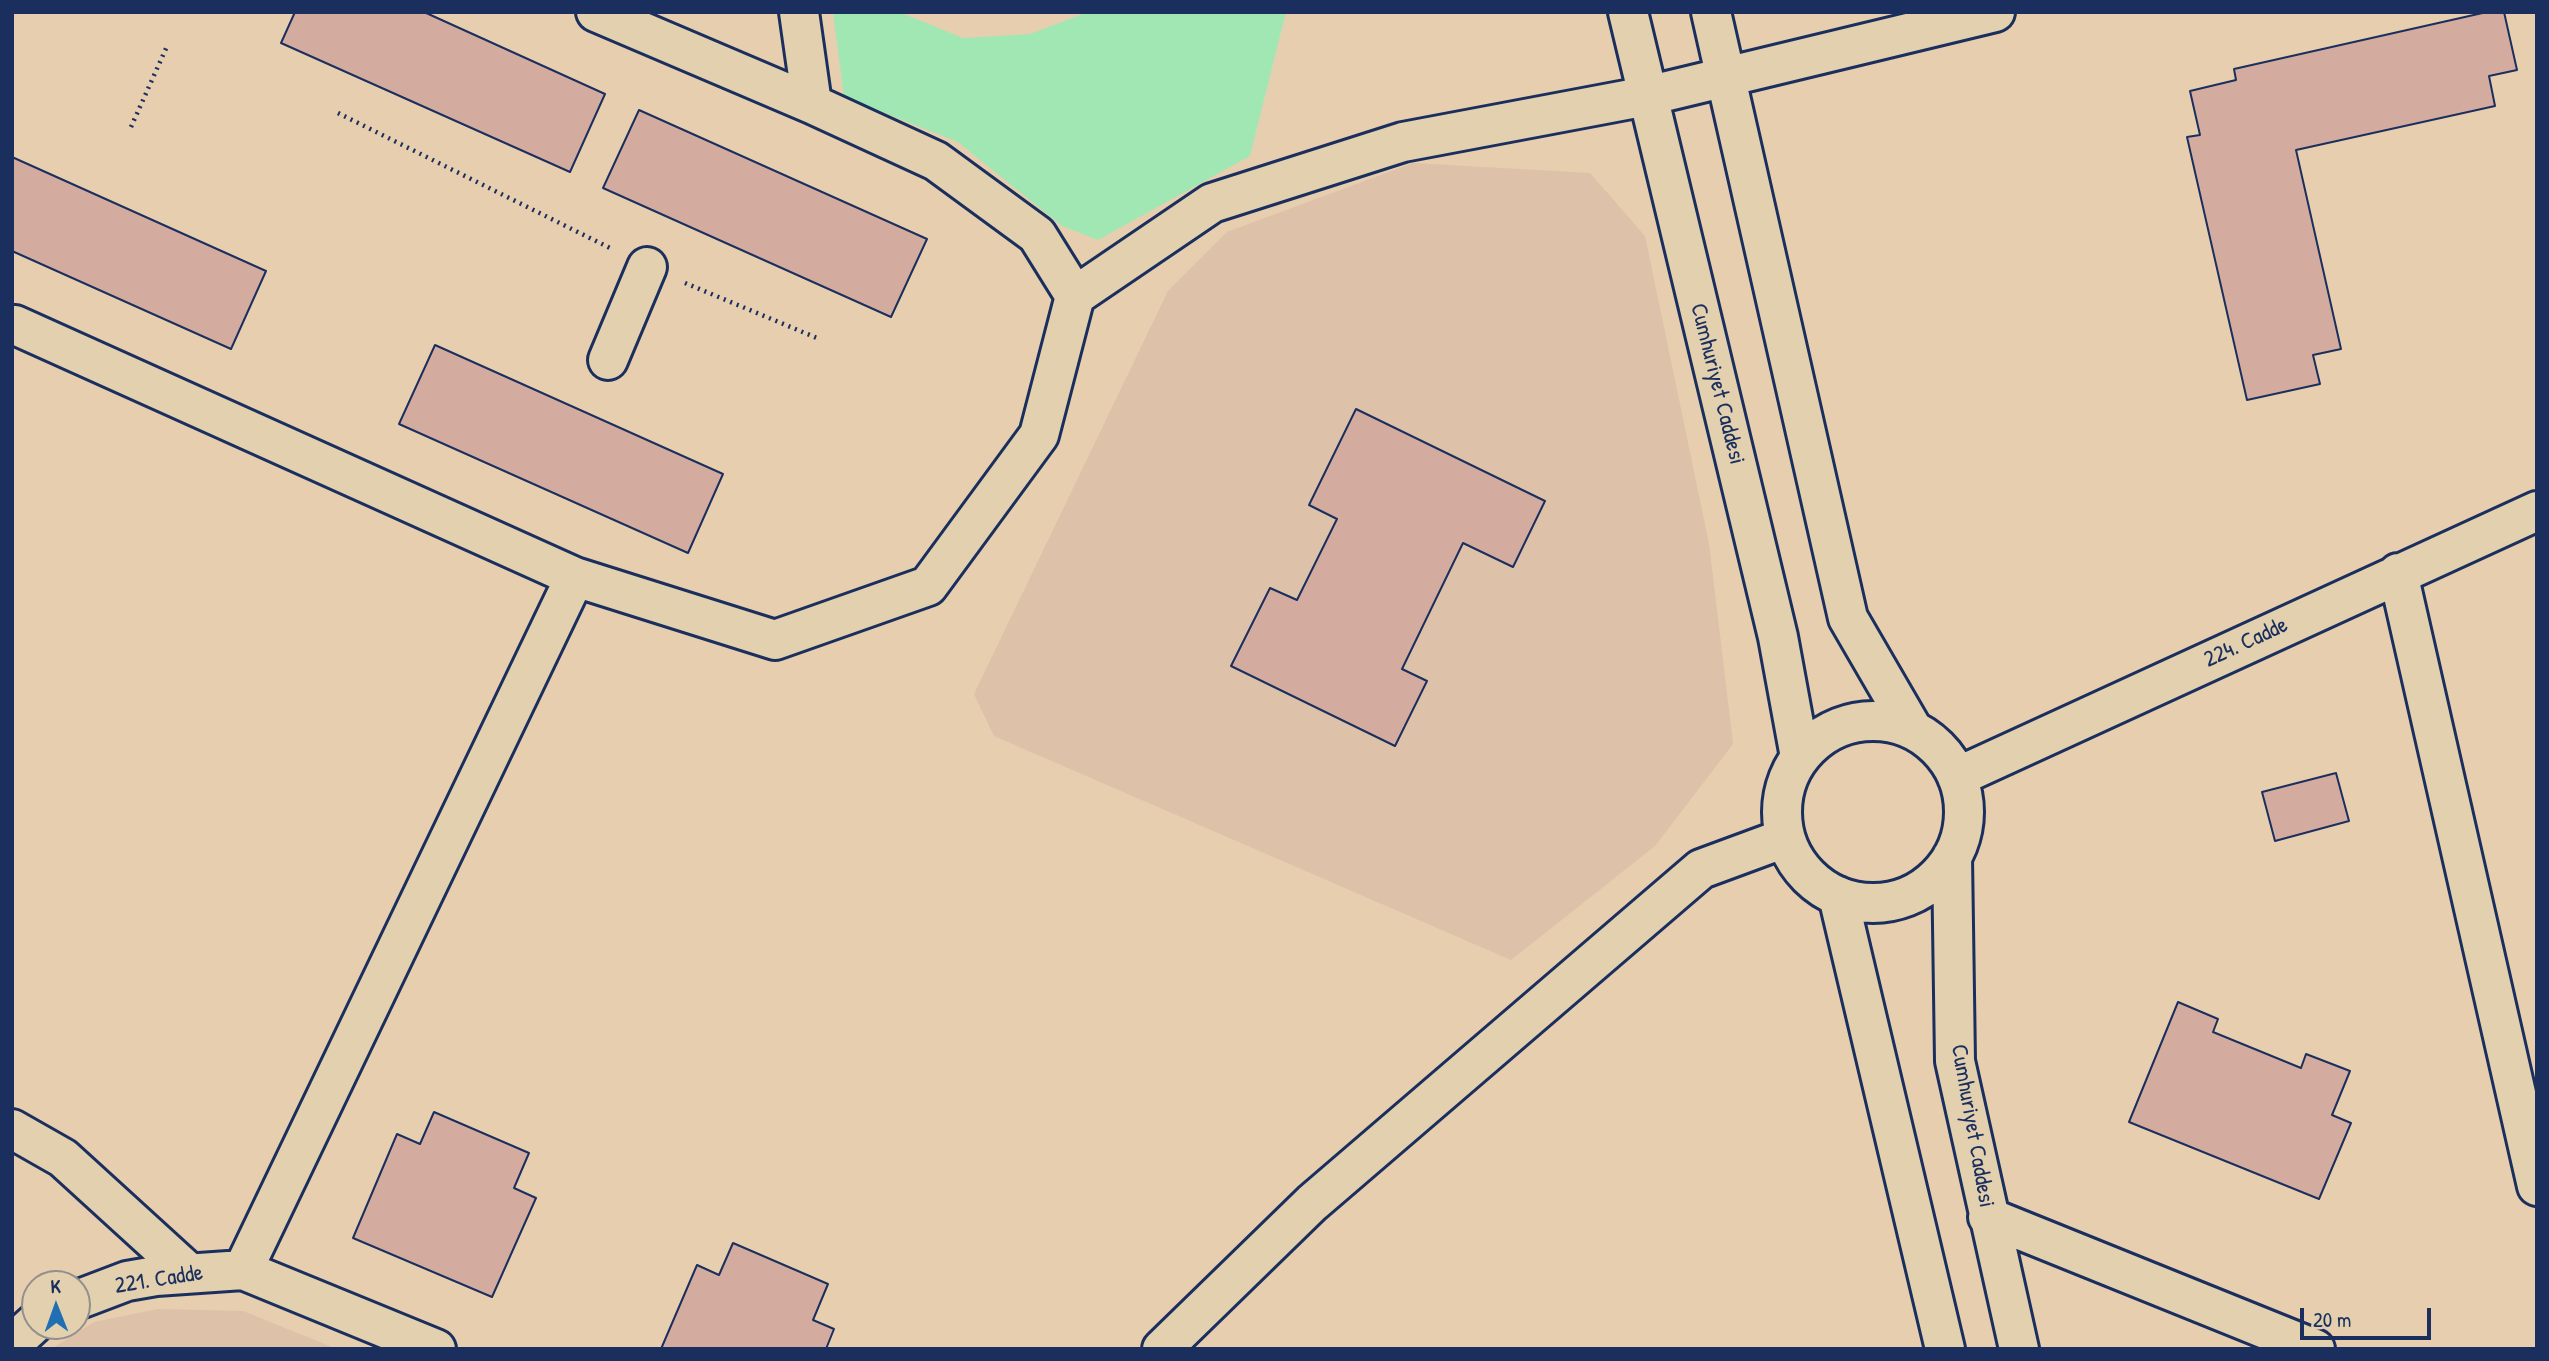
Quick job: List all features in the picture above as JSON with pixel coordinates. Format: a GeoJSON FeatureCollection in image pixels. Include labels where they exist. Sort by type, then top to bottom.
{"type":"FeatureCollection","features":[{"type":"Feature","properties":{"kind":"street"},"geometry":{"type":"LineString","coordinates":[[596,12],[812,104],[936,161],[1037,235],[1075,296]]}},
{"type":"Feature","properties":{"kind":"street"},"geometry":{"type":"LineString","coordinates":[[799,12],[812,104]]}},
{"type":"Feature","properties":{"kind":"street","name":"Cumhuriyet Caddesi"},"geometry":{"type":"LineString","coordinates":[[1628,12],[1777,636],[1800,757]]}},
{"type":"Feature","properties":{"kind":"street"},"geometry":{"type":"LineString","coordinates":[[1710,12],[1848,618],[1913,730]]}},
{"type":"Feature","properties":{"kind":"street"},"geometry":{"type":"LineString","coordinates":[[15,325],[575,577],[775,640],[928,586],[1039,435],[1075,296],[1212,203],[1403,142],[1647,96],[1995,12]]}},
{"type":"Feature","properties":{"kind":"street"},"geometry":{"type":"LineString","coordinates":[[608,359],[647,267]]}},
{"type":"Feature","properties":{"kind":"street","name":"224. Cadde"},"geometry":{"type":"LineString","coordinates":[[1957,777],[2537,511]]}},
{"type":"Feature","properties":{"kind":"street"},"geometry":{"type":"LineString","coordinates":[[2398,573],[2537,1186]]}},
{"type":"Feature","properties":{"kind":"street"},"geometry":{"type":"LineString","coordinates":[[436,1349],[243,1270],[575,577]]}},
{"type":"Feature","properties":{"kind":"street"},"geometry":{"type":"LineString","coordinates":[[1883,721],[1913,730],[1931,742],[1946,758],[1957,777],[1964,804],[1962,832],[1952,857],[1936,878],[1915,894],[1889,902],[1864,903],[1838,896],[1815,883],[1796,863],[1785,838],[1781,811],[1785,785],[1800,757],[1822,736],[1852,723],[1883,721]]}},
{"type":"Feature","properties":{"kind":"street"},"geometry":{"type":"LineString","coordinates":[[1162,1349],[1312,1203],[1701,869],[1785,838]]}},
{"type":"Feature","properties":{"kind":"street","name":"Cumhuriyet Caddesi"},"geometry":{"type":"LineString","coordinates":[[1952,857],[1955,1060],[2019,1349]]}},
{"type":"Feature","properties":{"kind":"street"},"geometry":{"type":"LineString","coordinates":[[1838,896],[1945,1349]]}},
{"type":"Feature","properties":{"kind":"street"},"geometry":{"type":"LineString","coordinates":[[12,1129],[63,1158],[188,1272]]}},
{"type":"Feature","properties":{"kind":"street"},"geometry":{"type":"LineString","coordinates":[[1988,1217],[2315,1349]]}},
{"type":"Feature","properties":{"kind":"street","name":"221. Cadde"},"geometry":{"type":"LineString","coordinates":[[91,1295],[127,1281],[188,1272],[243,1270]]}},
{"type":"Feature","properties":{"kind":"path"},"geometry":{"type":"LineString","coordinates":[[131,127],[168,44]]}},
{"type":"Feature","properties":{"kind":"path"},"geometry":{"type":"LineString","coordinates":[[338,113],[647,267],[817,338]]}},
{"type":"Feature","properties":{"kind":"shaded area"},"geometry":{"type":"Polygon","coordinates":[[[1413,163],[1590,173],[1645,236],[1709,544],[1733,744],[1655,846],[1511,960],[994,736],[974,694],[1168,291],[1227,232],[1413,163]]]}},
{"type":"Feature","properties":{"kind":"shaded area"},"geometry":{"type":"Polygon","coordinates":[[[158,1309],[243,1311],[337,1349],[51,1349],[65,1340],[91,1340],[91,1324],[158,1309]]]}},
{"type":"Feature","properties":{"kind":"green space"},"geometry":{"type":"Polygon","coordinates":[[[833,12],[899,12],[963,38],[1030,34],[1088,12],[1286,12],[1250,156],[1098,240],[1062,226],[958,142],[844,97],[833,12]]]}},
{"type":"Feature","properties":{"kind":"building"},"geometry":{"type":"Polygon","coordinates":[[[295,12],[424,12],[605,94],[570,172],[281,43],[295,12]]]}},
{"type":"Feature","properties":{"kind":"building"},"geometry":{"type":"Polygon","coordinates":[[[2487,12],[2504,12],[2517,70],[2489,76],[2495,106],[2296,150],[2341,349],[2313,355],[2320,384],[2247,400],[2187,137],[2200,135],[2190,91],[2236,80],[2234,69],[2487,12]]]}},
{"type":"Feature","properties":{"kind":"building"},"geometry":{"type":"Polygon","coordinates":[[[639,110],[927,239],[891,317],[603,188],[639,110]]]}},
{"type":"Feature","properties":{"kind":"building"},"geometry":{"type":"Polygon","coordinates":[[[12,157],[266,271],[231,349],[12,251],[12,157]]]}},
{"type":"Feature","properties":{"kind":"building"},"geometry":{"type":"Polygon","coordinates":[[[435,345],[723,474],[688,553],[399,424],[435,345]]]}},
{"type":"Feature","properties":{"kind":"building"},"geometry":{"type":"Polygon","coordinates":[[[1356,409],[1545,501],[1513,567],[1463,543],[1402,669],[1427,681],[1395,746],[1231,666],[1270,588],[1297,600],[1337,519],[1309,505],[1356,409]]]}},
{"type":"Feature","properties":{"kind":"building"},"geometry":{"type":"Polygon","coordinates":[[[2336,773],[2349,821],[2275,841],[2262,792],[2336,773]]]}},
{"type":"Feature","properties":{"kind":"building"},"geometry":{"type":"Polygon","coordinates":[[[2178,1002],[2218,1019],[2213,1032],[2301,1068],[2306,1054],[2350,1071],[2332,1115],[2351,1123],[2319,1199],[2129,1122],[2178,1002]]]}},
{"type":"Feature","properties":{"kind":"building"},"geometry":{"type":"Polygon","coordinates":[[[434,1112],[529,1153],[514,1188],[536,1198],[492,1297],[353,1238],[397,1134],[420,1144],[434,1112]]]}},
{"type":"Feature","properties":{"kind":"building"},"geometry":{"type":"Polygon","coordinates":[[[733,1243],[828,1284],[813,1320],[834,1329],[826,1349],[661,1349],[697,1265],[719,1275],[733,1243]]]}}]}
